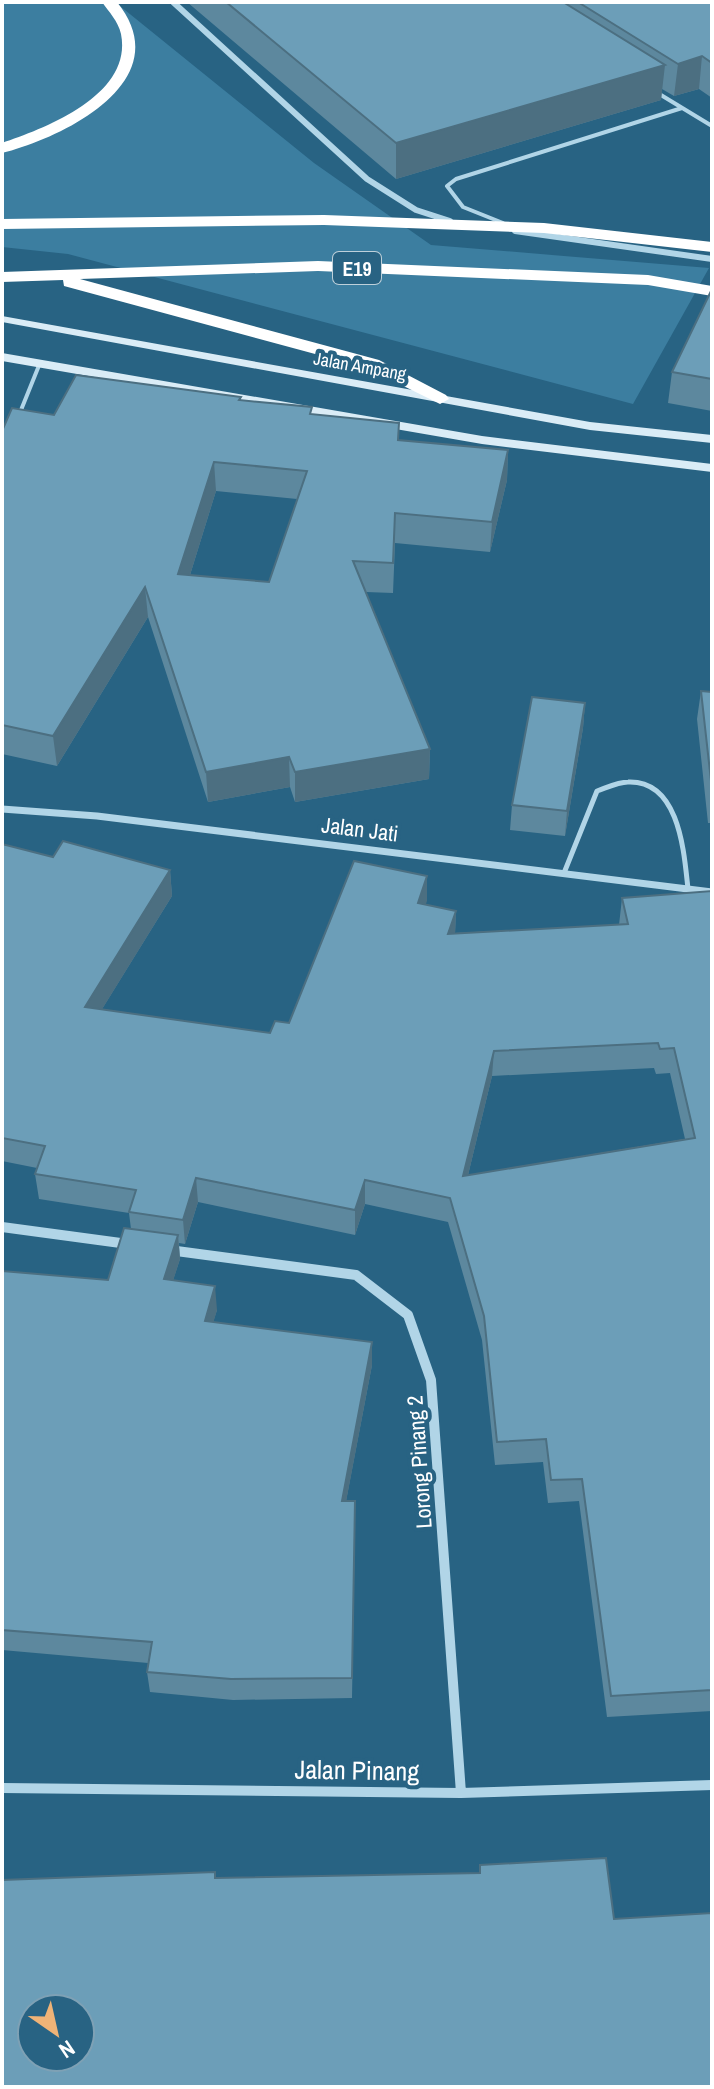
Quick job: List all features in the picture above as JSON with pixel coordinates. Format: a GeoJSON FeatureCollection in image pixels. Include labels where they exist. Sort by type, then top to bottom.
{"type":"FeatureCollection","features":[{"type":"Feature","properties":{"kind":"highway"},"geometry":{"type":"LineString","coordinates":[[2,148],[74,119],[112,88],[128,62],[130,39],[118,11],[109,2]]}},
{"type":"Feature","properties":{"kind":"highway","name":"E19"},"geometry":{"type":"LineString","coordinates":[[2,224],[324,220],[544,228],[712,247]]}},
{"type":"Feature","properties":{"kind":"highway"},"geometry":{"type":"LineString","coordinates":[[2,264],[373,364],[440,399]]}},
{"type":"Feature","properties":{"kind":"highway","name":"E19"},"geometry":{"type":"LineString","coordinates":[[2,277],[318,266],[648,280],[712,291]]}},
{"type":"Feature","properties":{"kind":"main road","name":"Jalan Ampang"},"geometry":{"type":"LineString","coordinates":[[2,319],[590,426],[712,439]]}},
{"type":"Feature","properties":{"kind":"main road"},"geometry":{"type":"LineString","coordinates":[[2,357],[482,440],[712,468]]}},
{"type":"Feature","properties":{"kind":"street"},"geometry":{"type":"LineString","coordinates":[[173,2],[367,179],[425,216],[712,259]]}},
{"type":"Feature","properties":{"kind":"street","name":"Jalan Jati"},"geometry":{"type":"LineString","coordinates":[[2,809],[97,816],[712,892]]}},
{"type":"Feature","properties":{"kind":"street"},"geometry":{"type":"LineString","coordinates":[[2,1227],[140,1246]]}},
{"type":"Feature","properties":{"kind":"street","name":"Lorong Pinang 2"},"geometry":{"type":"LineString","coordinates":[[156,1248],[356,1275],[408,1315],[431,1380],[461,1793]]}},
{"type":"Feature","properties":{"kind":"street","name":"Jalan Pinang"},"geometry":{"type":"LineString","coordinates":[[2,1788],[461,1793],[712,1785]]}},
{"type":"Feature","properties":{"kind":"lane"},"geometry":{"type":"LineString","coordinates":[[654,90],[712,126]]}},
{"type":"Feature","properties":{"kind":"lane"},"geometry":{"type":"LineString","coordinates":[[533,233],[472,213],[453,202],[447,186],[456,179],[682,108]]}},
{"type":"Feature","properties":{"kind":"lane"},"geometry":{"type":"LineString","coordinates":[[18,417],[40,363]]}},
{"type":"Feature","properties":{"kind":"lane"},"geometry":{"type":"LineString","coordinates":[[564,873],[597,791],[628,782],[650,787],[674,813],[682,838],[688,889]]}},
{"type":"Feature","properties":{"kind":"shaded area"},"geometry":{"type":"Polygon","coordinates":[[[2,2],[115,2],[314,163],[431,245],[709,268],[633,404],[68,254],[2,247],[2,2]]]}},
{"type":"Feature","properties":{"kind":"building"},"geometry":{"type":"Polygon","coordinates":[[[226,2],[563,2],[665,65],[396,143],[226,2]]]}},
{"type":"Feature","properties":{"kind":"building"},"geometry":{"type":"Polygon","coordinates":[[[578,2],[712,2],[712,63],[702,56],[678,64],[578,2]]]}},
{"type":"Feature","properties":{"kind":"building"},"geometry":{"type":"Polygon","coordinates":[[[712,289],[712,379],[672,372],[712,289]]]}},
{"type":"Feature","properties":{"kind":"building"},"geometry":{"type":"Polygon","coordinates":[[[76,375],[241,397],[239,400],[312,407],[310,414],[399,423],[398,440],[508,450],[492,522],[395,513],[393,563],[353,561],[430,749],[295,772],[289,757],[206,772],[145,587],[53,736],[2,725],[2,431],[12,408],[54,415],[76,375]],[[214,462],[178,574],[269,582],[307,471],[214,462]]]}},
{"type":"Feature","properties":{"kind":"building"},"geometry":{"type":"Polygon","coordinates":[[[701,691],[712,692],[712,790],[701,691]]]}},
{"type":"Feature","properties":{"kind":"building"},"geometry":{"type":"Polygon","coordinates":[[[532,697],[585,703],[567,811],[512,805],[532,697]]]}},
{"type":"Feature","properties":{"kind":"building"},"geometry":{"type":"Polygon","coordinates":[[[63,841],[170,870],[85,1007],[270,1033],[275,1021],[289,1023],[354,861],[427,876],[418,903],[456,911],[448,934],[628,924],[622,898],[712,891],[712,1690],[611,1696],[582,1479],[551,1480],[546,1439],[497,1442],[484,1316],[450,1198],[365,1180],[355,1210],[196,1178],[183,1220],[129,1212],[136,1190],[35,1174],[45,1146],[2,1138],[2,844],[53,857],[63,841]],[[658,1043],[494,1051],[463,1176],[695,1138],[674,1048],[660,1049],[658,1043]]]}},
{"type":"Feature","properties":{"kind":"building"},"geometry":{"type":"Polygon","coordinates":[[[124,1228],[178,1235],[164,1279],[215,1286],[205,1321],[372,1342],[342,1501],[355,1501],[352,1678],[231,1679],[147,1672],[152,1642],[2,1630],[2,1271],[108,1280],[124,1228]]]}},
{"type":"Feature","properties":{"kind":"building"},"geometry":{"type":"Polygon","coordinates":[[[606,1858],[614,1919],[712,1913],[712,2087],[2,2087],[2,1880],[215,1872],[215,1878],[480,1873],[480,1865],[606,1858]]]}}]}
